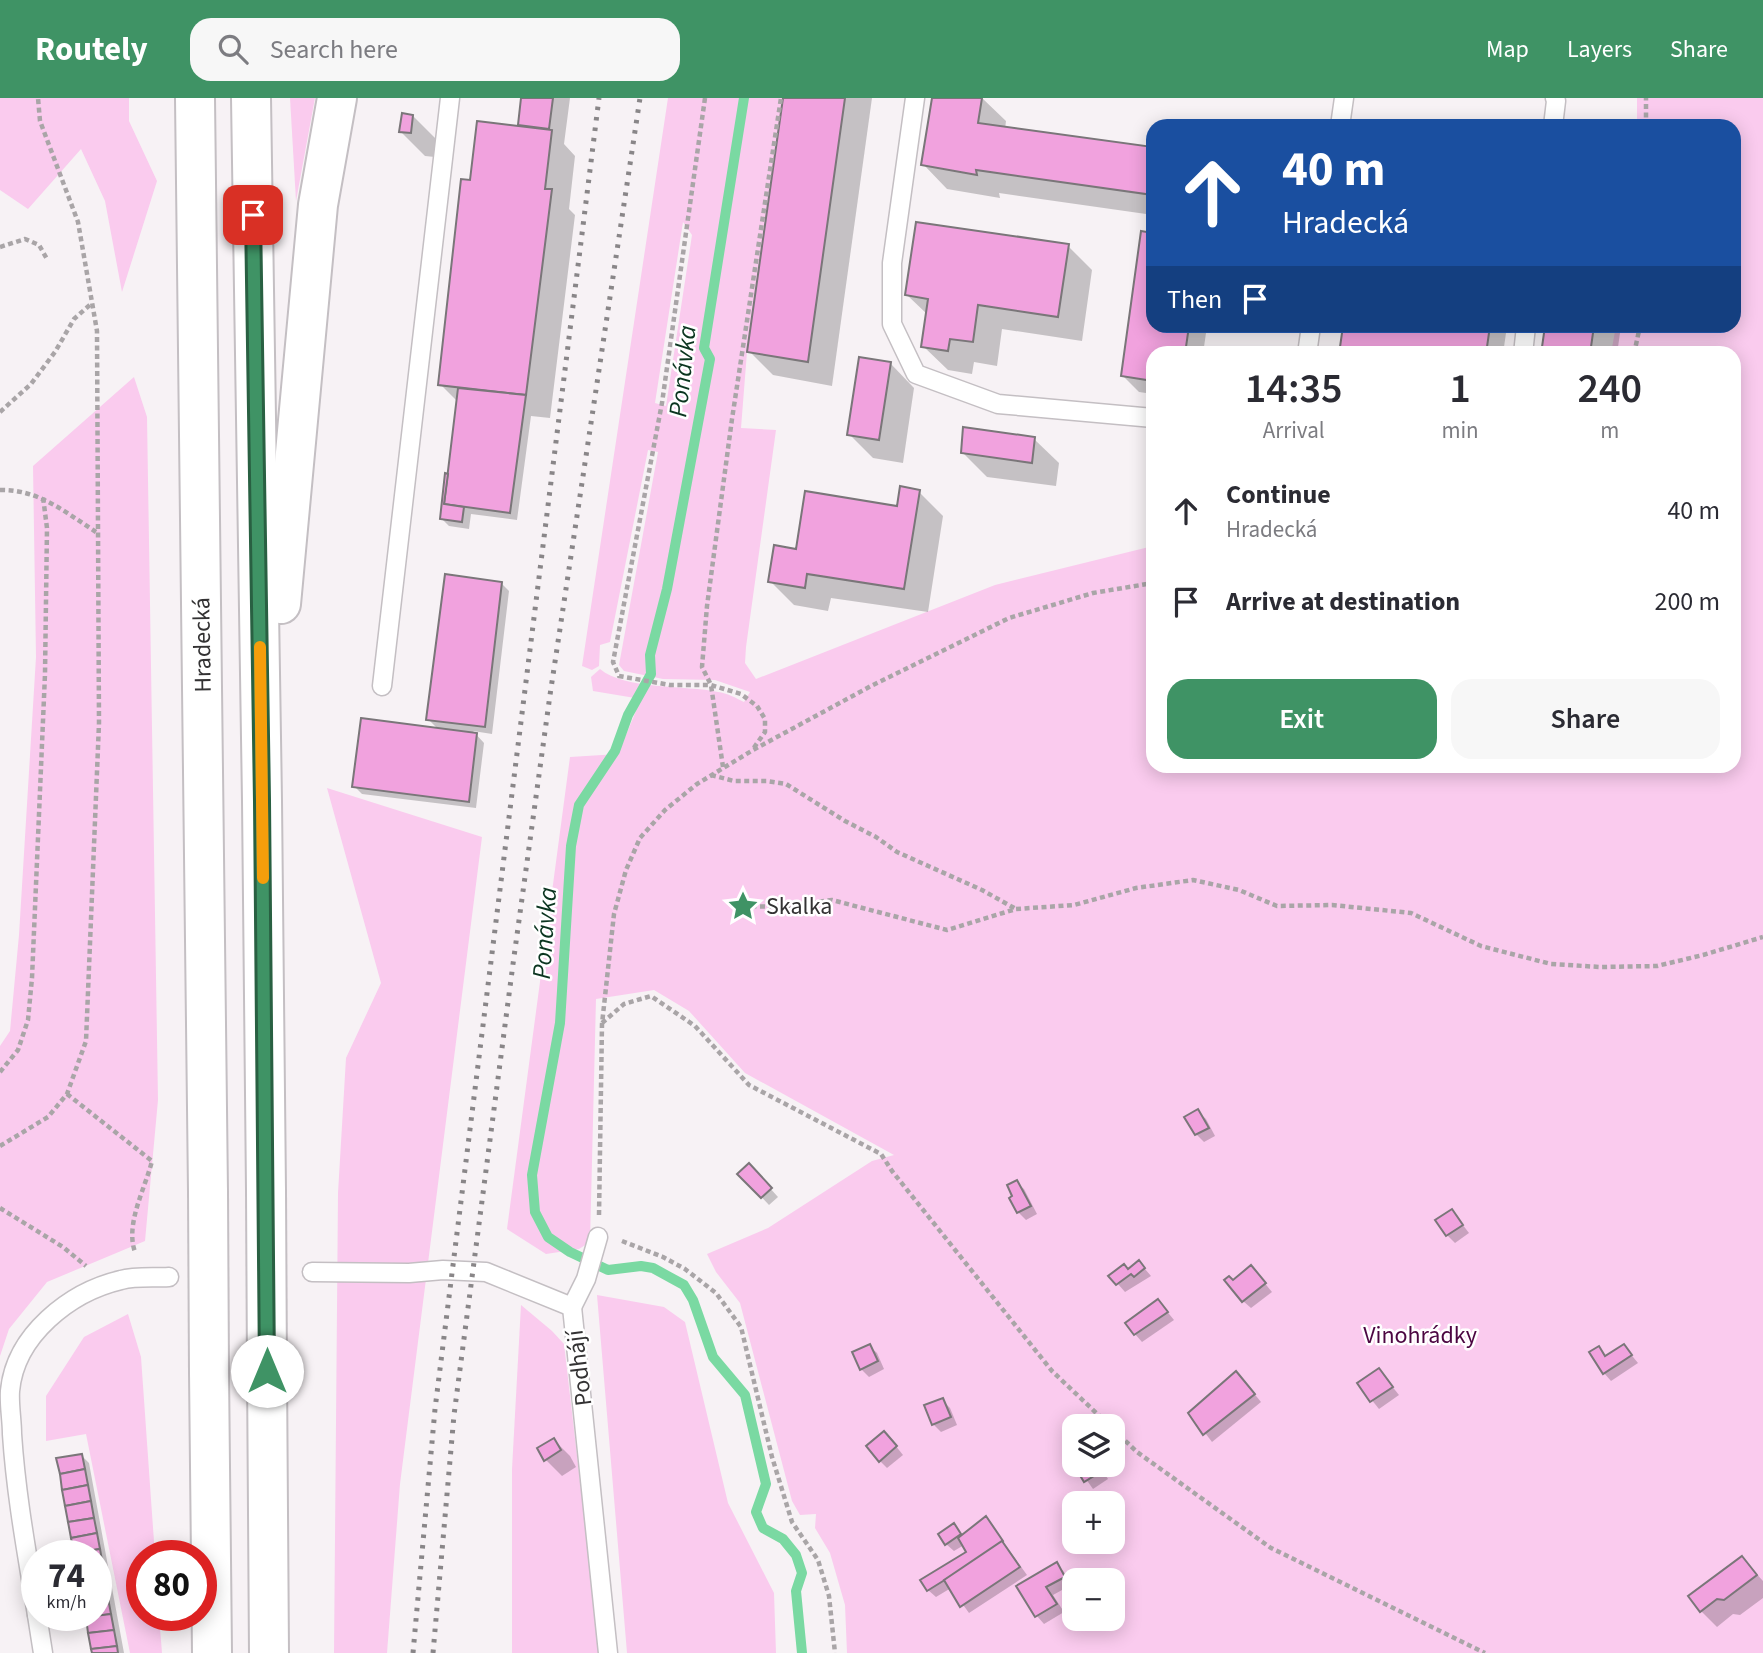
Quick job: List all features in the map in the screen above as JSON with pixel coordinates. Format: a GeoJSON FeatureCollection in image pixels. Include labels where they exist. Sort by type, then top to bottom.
{"type":"FeatureCollection","features":[{"type":"Feature","properties":{"kind":"highway","name":"Hradecká"},"geometry":{"type":"LineString","coordinates":[[195,98],[212,1653]]}},
{"type":"Feature","properties":{"kind":"highway"},"geometry":{"type":"LineString","coordinates":[[251,98],[262,801],[269,1653]]}},
{"type":"Feature","properties":{"kind":"highway"},"geometry":{"type":"LineString","coordinates":[[262,801],[318,205],[337,98]]}},
{"type":"Feature","properties":{"kind":"lane"},"geometry":{"type":"LineString","coordinates":[[382,686],[450,98]]}},
{"type":"Feature","properties":{"kind":"lane"},"geometry":{"type":"LineString","coordinates":[[915,98],[892,262],[892,324],[916,374],[998,404],[1146,417]]}},
{"type":"Feature","properties":{"kind":"lane"},"geometry":{"type":"LineString","coordinates":[[1341,119],[1344,98]]}},
{"type":"Feature","properties":{"kind":"lane"},"geometry":{"type":"LineString","coordinates":[[1554,119],[1555,98]]}},
{"type":"Feature","properties":{"kind":"lane"},"geometry":{"type":"LineString","coordinates":[[572,1307],[586,1279],[598,1235]]}},
{"type":"Feature","properties":{"kind":"lane","name":"Podhájí"},"geometry":{"type":"LineString","coordinates":[[312,1272],[486,1272],[572,1307],[608,1653]]}},
{"type":"Feature","properties":{"kind":"lane"},"geometry":{"type":"LineString","coordinates":[[24,1540],[15,1484],[10,1391],[17,1363],[49,1318],[71,1300],[122,1279],[160,1278]]}},
{"type":"Feature","properties":{"kind":"lane"},"geometry":{"type":"LineString","coordinates":[[40,1631],[43,1653]]}},
{"type":"Feature","properties":{"kind":"path"},"geometry":{"type":"LineString","coordinates":[[0,1146],[48,1117],[67,1094],[86,1041],[99,723],[97,331],[78,222],[40,121],[38,98]]}},
{"type":"Feature","properties":{"kind":"path"},"geometry":{"type":"LineString","coordinates":[[705,98],[662,403],[613,662],[619,676],[670,685],[711,685],[741,694],[757,706],[765,719],[765,732],[752,750]]}},
{"type":"Feature","properties":{"kind":"path"},"geometry":{"type":"LineString","coordinates":[[723,767],[711,685],[702,667],[708,594],[781,98]]}},
{"type":"Feature","properties":{"kind":"path"},"geometry":{"type":"LineString","coordinates":[[1646,98],[1646,119]]}},
{"type":"Feature","properties":{"kind":"path"},"geometry":{"type":"LineString","coordinates":[[0,247],[25,239],[39,245],[47,259]]}},
{"type":"Feature","properties":{"kind":"path"},"geometry":{"type":"LineString","coordinates":[[0,412],[32,384],[74,319],[93,303]]}},
{"type":"Feature","properties":{"kind":"path"},"geometry":{"type":"LineString","coordinates":[[0,490],[26,491],[43,498],[97,532]]}},
{"type":"Feature","properties":{"kind":"path"},"geometry":{"type":"LineString","coordinates":[[0,1072],[18,1050],[28,1020],[32,978],[46,660],[47,527],[43,498]]}},
{"type":"Feature","properties":{"kind":"path"},"geometry":{"type":"LineString","coordinates":[[835,1653],[830,1596],[818,1560],[792,1522],[772,1457],[741,1326],[716,1293],[685,1269],[663,1257],[598,1235],[602,1024],[614,914],[626,870],[640,838],[665,810],[710,775],[752,750],[871,686],[1009,618],[1093,593],[1146,584]]}},
{"type":"Feature","properties":{"kind":"path"},"geometry":{"type":"LineString","coordinates":[[710,775],[734,781],[786,784],[897,852],[982,890],[1016,909]]}},
{"type":"Feature","properties":{"kind":"path"},"geometry":{"type":"LineString","coordinates":[[743,906],[779,907],[832,900],[947,930],[1016,909],[1074,905],[1136,888],[1193,880],[1239,890],[1277,906],[1332,905],[1411,913],[1481,946],[1551,964],[1657,966],[1763,937]]}},
{"type":"Feature","properties":{"kind":"path"},"geometry":{"type":"LineString","coordinates":[[602,1024],[624,1004],[651,996],[695,1026],[749,1085],[881,1154],[1052,1371],[1097,1414]]}},
{"type":"Feature","properties":{"kind":"path"},"geometry":{"type":"LineString","coordinates":[[67,1094],[152,1161],[132,1229],[132,1243],[138,1259],[160,1278]]}},
{"type":"Feature","properties":{"kind":"path"},"geometry":{"type":"LineString","coordinates":[[0,1208],[63,1247],[108,1284]]}},
{"type":"Feature","properties":{"kind":"path"},"geometry":{"type":"LineString","coordinates":[[1125,1440],[1137,1452],[1271,1548],[1485,1653]]}},
{"type":"Feature","properties":{"kind":"green space"},"geometry":{"type":"Polygon","coordinates":[[[0,98],[129,98],[129,121],[157,181],[122,292],[105,201],[81,149],[28,209],[0,190],[0,98]]]}},
{"type":"Feature","properties":{"kind":"green space"},"geometry":{"type":"Polygon","coordinates":[[[290,98],[315,98],[296,201],[290,98]]]}},
{"type":"Feature","properties":{"kind":"green space","name":"Vinohrádky"},"geometry":{"type":"Polygon","coordinates":[[[668,98],[783,98],[747,352],[741,428],[776,430],[746,647],[745,663],[756,679],[995,585],[1146,548],[1146,773],[1741,773],[1741,346],[1612,346],[1615,333],[1741,333],[1741,119],[1637,119],[1637,98],[1763,98],[1763,1653],[847,1653],[845,1605],[830,1553],[815,1528],[816,1514],[800,1515],[792,1501],[740,1303],[716,1272],[707,1254],[768,1228],[872,1161],[894,1155],[745,1073],[689,1011],[654,990],[596,999],[590,1242],[579,1249],[546,1254],[507,1229],[570,757],[618,754],[641,699],[593,691],[591,677],[600,669],[611,676],[640,684],[705,690],[744,702],[750,692],[715,680],[663,679],[624,671],[619,665],[658,452],[648,450],[610,642],[600,645],[599,666],[592,670],[582,666],[668,98]],[[683,222],[655,403],[666,406],[692,235],[683,222]]]}},
{"type":"Feature","properties":{"kind":"green space"},"geometry":{"type":"Polygon","coordinates":[[[134,377],[147,417],[158,1100],[145,1241],[47,1282],[9,1329],[0,1356],[0,1046],[10,1031],[19,935],[36,657],[33,466],[134,377]]]}},
{"type":"Feature","properties":{"kind":"green space"},"geometry":{"type":"Polygon","coordinates":[[[327,788],[482,837],[400,1484],[387,1653],[334,1653],[338,1193],[346,1058],[381,983],[327,788]]]}},
{"type":"Feature","properties":{"kind":"green space"},"geometry":{"type":"Polygon","coordinates":[[[597,1295],[664,1307],[685,1322],[728,1503],[774,1593],[776,1653],[627,1653],[597,1295]]]}},
{"type":"Feature","properties":{"kind":"green space"},"geometry":{"type":"Polygon","coordinates":[[[521,1305],[564,1344],[600,1653],[512,1653],[512,1469],[521,1305]]]}},
{"type":"Feature","properties":{"kind":"green space"},"geometry":{"type":"Polygon","coordinates":[[[128,1314],[141,1357],[154,1540],[126,1540],[126,1631],[160,1631],[162,1653],[130,1653],[112,1563],[112,1540],[107,1540],[86,1434],[46,1441],[46,1396],[84,1337],[128,1314]]]}},
{"type":"Feature","properties":{"kind":"building"},"geometry":{"type":"Polygon","coordinates":[[[521,98],[553,98],[549,129],[518,125],[521,98]]]}},
{"type":"Feature","properties":{"kind":"building"},"geometry":{"type":"Polygon","coordinates":[[[783,98],[845,98],[808,362],[747,352],[783,98]]]}},
{"type":"Feature","properties":{"kind":"building"},"geometry":{"type":"Polygon","coordinates":[[[932,98],[982,98],[978,123],[1146,146],[1146,194],[976,170],[977,175],[921,165],[932,98]]]}},
{"type":"Feature","properties":{"kind":"building"},"geometry":{"type":"Polygon","coordinates":[[[402,113],[413,115],[411,133],[399,132],[402,113]]]}},
{"type":"Feature","properties":{"kind":"building"},"geometry":{"type":"Polygon","coordinates":[[[477,121],[552,130],[545,189],[552,189],[526,395],[438,385],[461,179],[470,180],[477,121]]]}},
{"type":"Feature","properties":{"kind":"building"},"geometry":{"type":"Polygon","coordinates":[[[916,222],[1069,244],[1058,317],[978,305],[973,342],[950,339],[948,351],[921,347],[928,299],[905,295],[916,222]]]}},
{"type":"Feature","properties":{"kind":"building"},"geometry":{"type":"Polygon","coordinates":[[[1141,231],[1146,232],[1146,333],[1188,333],[1186,346],[1146,346],[1146,380],[1121,376],[1141,231]]]}},
{"type":"Feature","properties":{"kind":"building"},"geometry":{"type":"Polygon","coordinates":[[[1342,333],[1489,333],[1487,346],[1340,346],[1342,333]]]}},
{"type":"Feature","properties":{"kind":"building"},"geometry":{"type":"Polygon","coordinates":[[[1544,333],[1593,333],[1591,346],[1542,346],[1544,333]]]}},
{"type":"Feature","properties":{"kind":"building"},"geometry":{"type":"Polygon","coordinates":[[[859,357],[891,362],[879,440],[847,435],[859,357]]]}},
{"type":"Feature","properties":{"kind":"building"},"geometry":{"type":"Polygon","coordinates":[[[458,388],[526,395],[510,513],[444,504],[458,388]]]}},
{"type":"Feature","properties":{"kind":"building"},"geometry":{"type":"Polygon","coordinates":[[[963,427],[1035,437],[1032,463],[961,453],[963,427]]]}},
{"type":"Feature","properties":{"kind":"building"},"geometry":{"type":"Polygon","coordinates":[[[445,473],[448,474],[444,504],[464,507],[462,522],[440,519],[445,473]]]}},
{"type":"Feature","properties":{"kind":"building"},"geometry":{"type":"Polygon","coordinates":[[[900,486],[920,490],[904,589],[807,574],[805,588],[768,582],[774,545],[796,549],[805,491],[897,506],[900,486]]]}},
{"type":"Feature","properties":{"kind":"building"},"geometry":{"type":"Polygon","coordinates":[[[445,574],[502,582],[485,727],[426,720],[445,574]]]}},
{"type":"Feature","properties":{"kind":"building"},"geometry":{"type":"Polygon","coordinates":[[[361,718],[477,733],[469,802],[352,787],[361,718]]]}},
{"type":"Feature","properties":{"kind":"building"},"geometry":{"type":"Polygon","coordinates":[[[1198,1109],[1209,1128],[1195,1135],[1184,1117],[1198,1109]]]}},
{"type":"Feature","properties":{"kind":"building"},"geometry":{"type":"Polygon","coordinates":[[[749,1163],[772,1188],[761,1198],[737,1174],[749,1163]]]}},
{"type":"Feature","properties":{"kind":"building"},"geometry":{"type":"Polygon","coordinates":[[[1017,1180],[1031,1206],[1017,1213],[1009,1198],[1012,1196],[1007,1185],[1017,1180]]]}},
{"type":"Feature","properties":{"kind":"building"},"geometry":{"type":"Polygon","coordinates":[[[1452,1209],[1463,1225],[1446,1236],[1435,1220],[1452,1209]]]}},
{"type":"Feature","properties":{"kind":"building"},"geometry":{"type":"Polygon","coordinates":[[[1139,1260],[1145,1268],[1134,1277],[1131,1274],[1116,1285],[1108,1276],[1124,1264],[1128,1269],[1139,1260]]]}},
{"type":"Feature","properties":{"kind":"building"},"geometry":{"type":"Polygon","coordinates":[[[1251,1265],[1266,1283],[1242,1302],[1224,1280],[1229,1276],[1233,1280],[1251,1265]]]}},
{"type":"Feature","properties":{"kind":"building"},"geometry":{"type":"Polygon","coordinates":[[[1158,1299],[1168,1312],[1134,1335],[1125,1323],[1158,1299]]]}},
{"type":"Feature","properties":{"kind":"building"},"geometry":{"type":"Polygon","coordinates":[[[870,1344],[878,1361],[860,1370],[852,1352],[870,1344]]]}},
{"type":"Feature","properties":{"kind":"building"},"geometry":{"type":"Polygon","coordinates":[[[1624,1344],[1632,1355],[1603,1374],[1589,1352],[1599,1346],[1605,1356],[1624,1344]]]}},
{"type":"Feature","properties":{"kind":"building"},"geometry":{"type":"Polygon","coordinates":[[[1379,1368],[1393,1387],[1370,1402],[1357,1383],[1379,1368]]]}},
{"type":"Feature","properties":{"kind":"building"},"geometry":{"type":"Polygon","coordinates":[[[1236,1371],[1255,1394],[1203,1435],[1188,1413],[1236,1371]]]}},
{"type":"Feature","properties":{"kind":"building"},"geometry":{"type":"Polygon","coordinates":[[[943,1398],[951,1417],[932,1425],[924,1405],[943,1398]]]}},
{"type":"Feature","properties":{"kind":"building"},"geometry":{"type":"Polygon","coordinates":[[[884,1431],[897,1446],[879,1462],[866,1446],[884,1431]]]}},
{"type":"Feature","properties":{"kind":"building"},"geometry":{"type":"Polygon","coordinates":[[[554,1438],[561,1450],[544,1461],[537,1448],[554,1438]]]}},
{"type":"Feature","properties":{"kind":"building"},"geometry":{"type":"Polygon","coordinates":[[[82,1454],[85,1469],[60,1474],[56,1458],[82,1454]]]}},
{"type":"Feature","properties":{"kind":"building"},"geometry":{"type":"Polygon","coordinates":[[[85,1469],[88,1485],[62,1490],[60,1474],[85,1469]]]}},
{"type":"Feature","properties":{"kind":"building"},"geometry":{"type":"Polygon","coordinates":[[[88,1485],[91,1501],[65,1506],[62,1490],[88,1485]]]}},
{"type":"Feature","properties":{"kind":"building"},"geometry":{"type":"Polygon","coordinates":[[[91,1501],[94,1518],[68,1522],[65,1506],[91,1501]]]}},
{"type":"Feature","properties":{"kind":"building"},"geometry":{"type":"Polygon","coordinates":[[[986,1516],[1003,1541],[927,1591],[920,1580],[966,1552],[958,1538],[986,1516]]]}},
{"type":"Feature","properties":{"kind":"building"},"geometry":{"type":"Polygon","coordinates":[[[94,1518],[97,1533],[71,1538],[68,1522],[94,1518]]]}},
{"type":"Feature","properties":{"kind":"building"},"geometry":{"type":"Polygon","coordinates":[[[954,1523],[961,1534],[945,1545],[938,1534],[954,1523]]]}},
{"type":"Feature","properties":{"kind":"building"},"geometry":{"type":"Polygon","coordinates":[[[97,1533],[98,1540],[71,1540],[97,1533]]]}},
{"type":"Feature","properties":{"kind":"building"},"geometry":{"type":"Polygon","coordinates":[[[1002,1541],[1020,1567],[960,1607],[944,1580],[1002,1541]]]}},
{"type":"Feature","properties":{"kind":"building"},"geometry":{"type":"Polygon","coordinates":[[[1742,1556],[1757,1575],[1724,1600],[1717,1599],[1700,1612],[1688,1596],[1742,1556]]]}},
{"type":"Feature","properties":{"kind":"building"},"geometry":{"type":"Polygon","coordinates":[[[1057,1562],[1062,1571],[1062,1579],[1046,1587],[1057,1604],[1035,1617],[1016,1586],[1057,1562]]]}},
{"type":"Feature","properties":{"kind":"building"},"geometry":{"type":"Polygon","coordinates":[[[112,1630],[117,1646],[91,1649],[88,1633],[112,1630]]]}},
{"type":"Feature","properties":{"kind":"building"},"geometry":{"type":"Polygon","coordinates":[[[117,1646],[118,1653],[92,1653],[91,1649],[117,1646]]]}},
{"type":"Feature","properties":{"kind":"waterway","name":"Ponávka"},"geometry":{"type":"LineString","coordinates":[[744,98],[704,348],[710,359],[667,589],[650,655],[651,674],[628,715],[615,751],[579,805],[571,846],[560,1023],[532,1175],[535,1212],[548,1237],[570,1252],[608,1270],[641,1266],[653,1268],[684,1285],[693,1300],[713,1357],[745,1395],[766,1484],[756,1512],[763,1528],[783,1539],[796,1555],[802,1573],[796,1591],[802,1653]]}},
{"type":"Feature","properties":{"kind":"railway"},"geometry":{"type":"LineString","coordinates":[[413,1653],[435,1409],[599,98]]}},
{"type":"Feature","properties":{"kind":"railway"},"geometry":{"type":"LineString","coordinates":[[433,1653],[454,1415],[513,964],[550,695],[640,98]]}},
{"type":"Feature","properties":{"kind":"slow traffic"},"geometry":{"type":"LineString","coordinates":[[260,647],[263,878]]}},
{"type":"Feature","properties":{"kind":"place","name":"Skalka"},"geometry":{"type":"Point","coordinates":[743,906]}},
{"type":"Feature","properties":{"kind":"route"},"geometry":{"type":"LineString","coordinates":[[253,215],[267,1371]]}}]}
